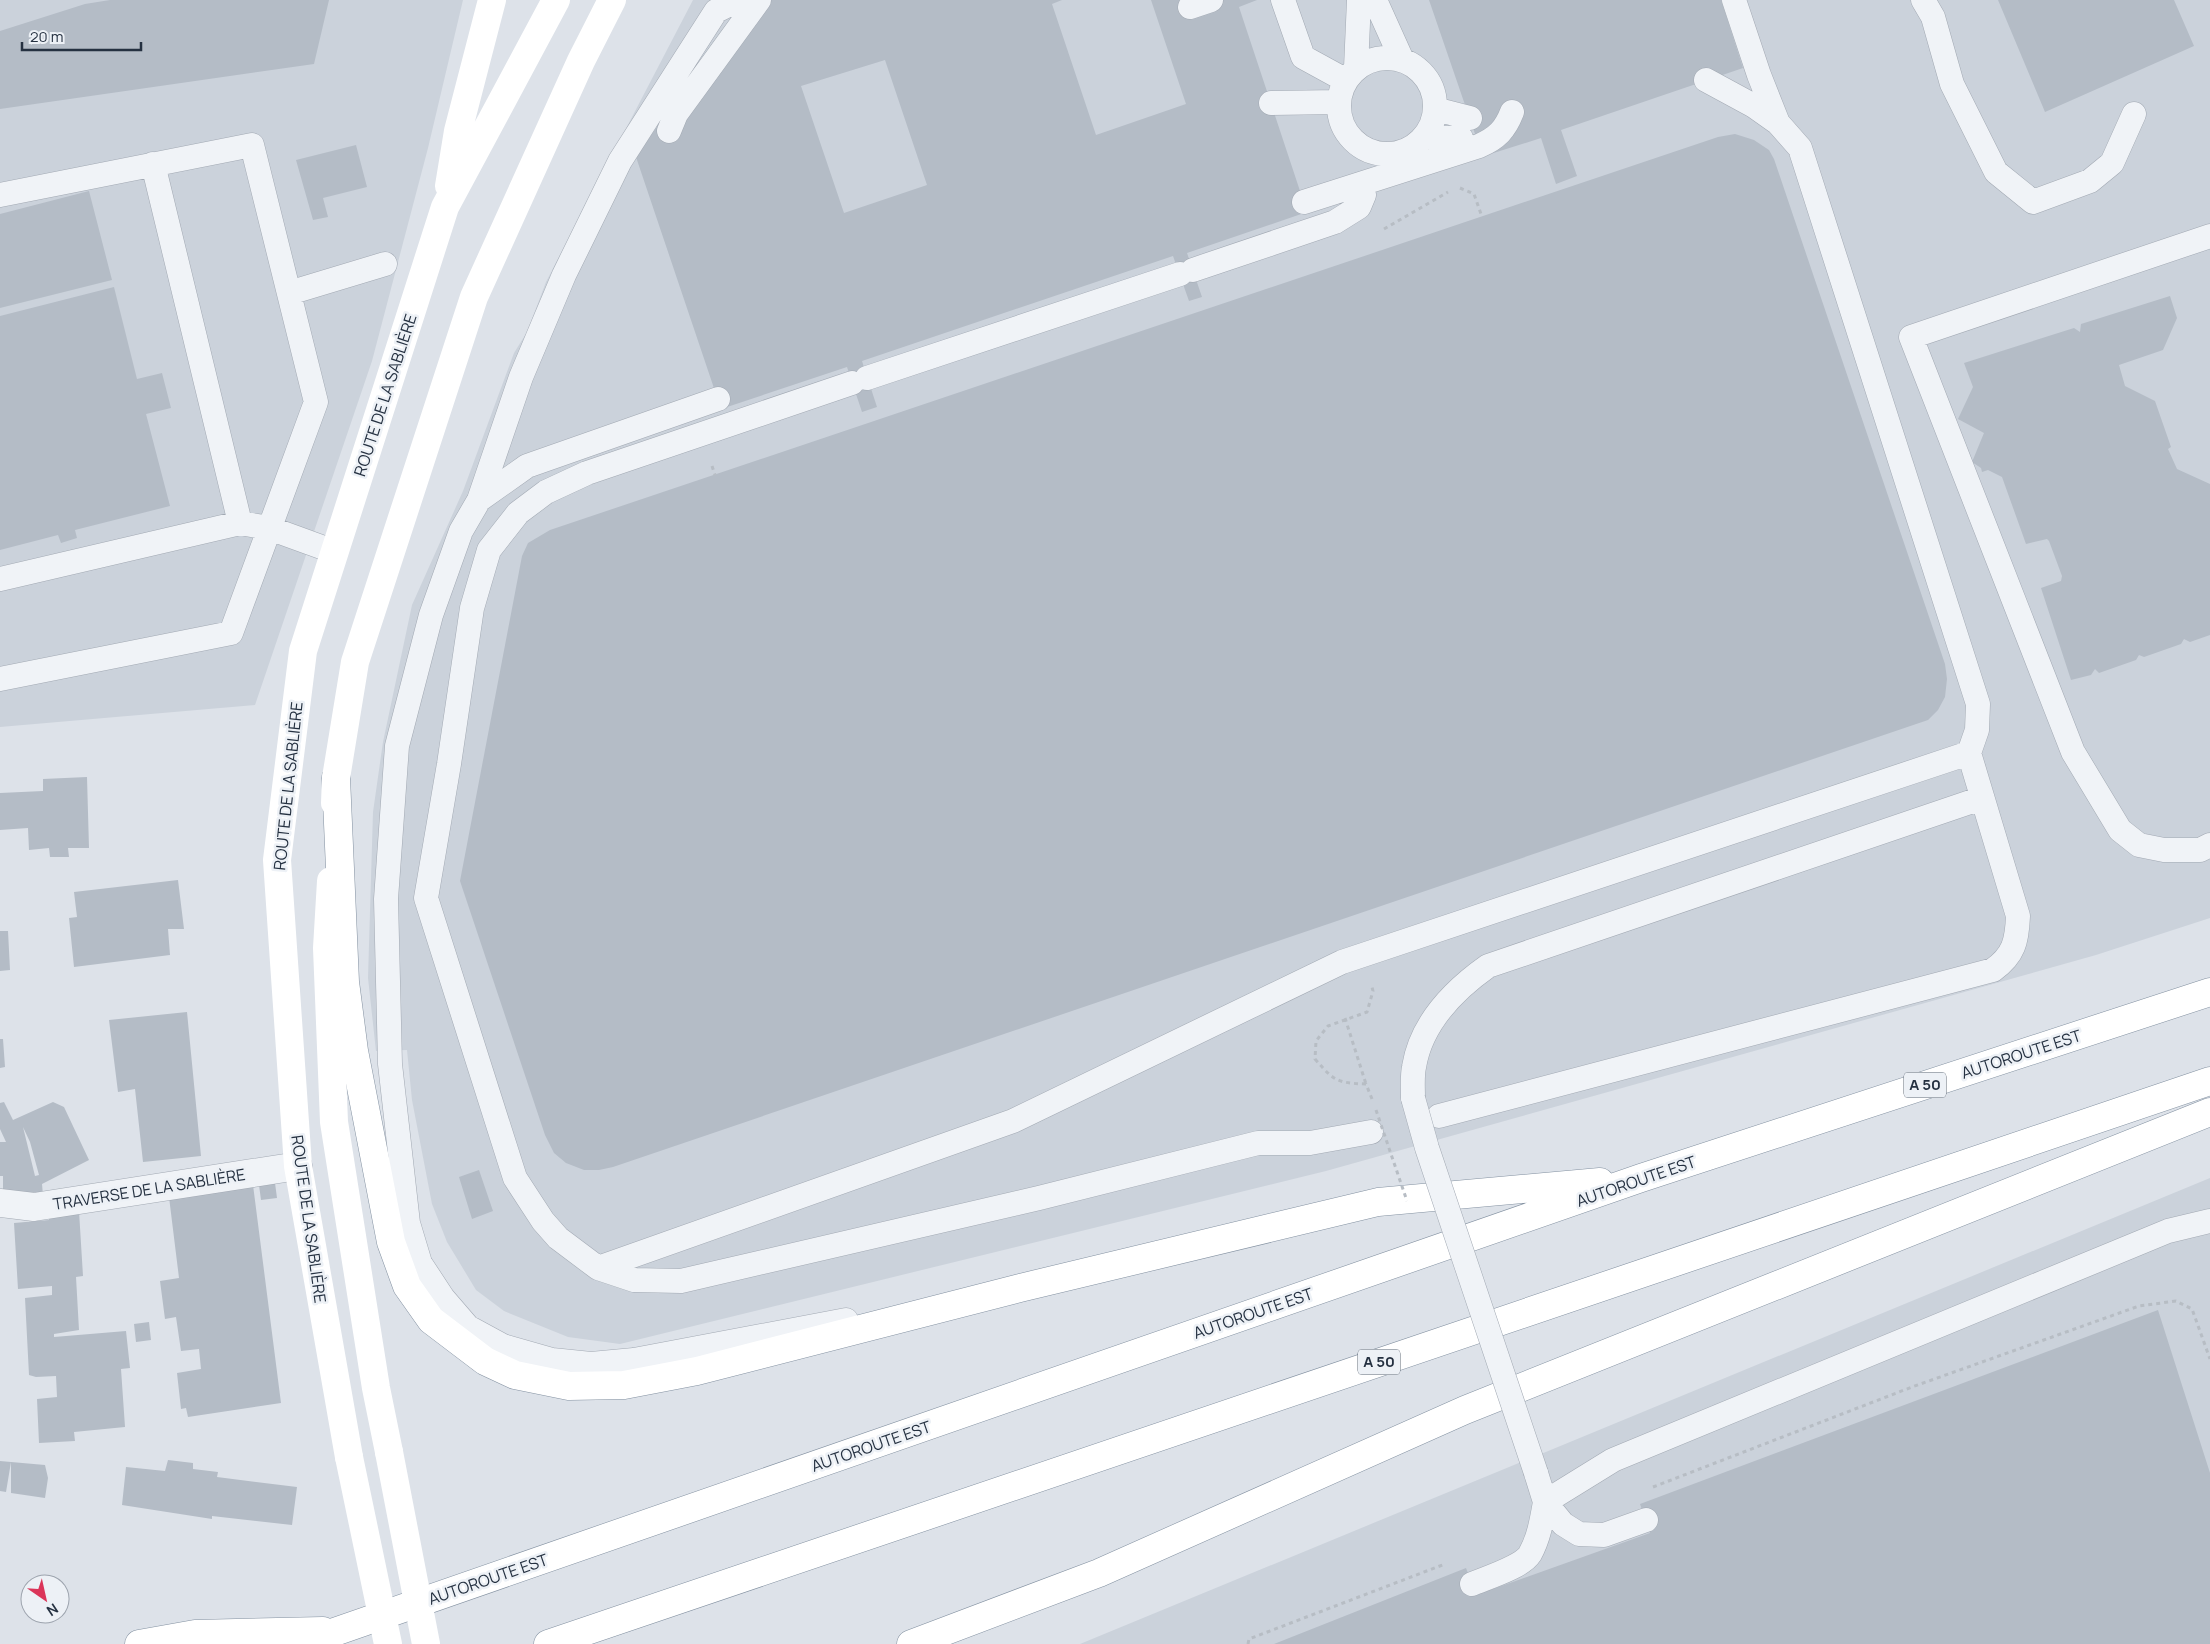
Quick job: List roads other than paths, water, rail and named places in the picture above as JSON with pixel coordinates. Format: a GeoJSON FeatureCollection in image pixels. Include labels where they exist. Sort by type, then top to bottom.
{"type":"FeatureCollection","features":[{"type":"Feature","properties":{"kind":"main road"},"geometry":{"type":"LineString","coordinates":[[446,207],[458,131],[492,0]]}},
{"type":"Feature","properties":{"kind":"main road","name":"ROUTE DE LA SABLIÈRE"},"geometry":{"type":"LineString","coordinates":[[388,1644],[349,1457],[298,1166],[276,860],[303,652],[446,207],[556,0]]}},
{"type":"Feature","properties":{"kind":"main road"},"geometry":{"type":"LineString","coordinates":[[426,1644],[374,1378],[334,1122],[327,948],[336,778],[355,662],[474,297],[581,61],[612,0]]}},
{"type":"Feature","properties":{"kind":"main road"},"geometry":{"type":"LineString","coordinates":[[336,778],[345,982],[354,1051],[391,1242],[407,1286],[431,1320],[484,1361],[516,1375],[569,1386],[624,1385],[697,1371],[1020,1288],[1378,1202],[1641,1178]]}},
{"type":"Feature","properties":{"kind":"main road","name":"AUTOROUTE EST"},"geometry":{"type":"LineString","coordinates":[[300,1644],[1641,1178],[2210,992]]}},
{"type":"Feature","properties":{"kind":"main road","name":"A 50"},"geometry":{"type":"LineString","coordinates":[[548,1644],[2210,1081]]}},
{"type":"Feature","properties":{"kind":"main road"},"geometry":{"type":"LineString","coordinates":[[911,1644],[1099,1573],[1465,1410],[2210,1112]]}},
{"type":"Feature","properties":{"kind":"main road"},"geometry":{"type":"LineString","coordinates":[[138,1644],[195,1634],[340,1631]]}},
{"type":"Feature","properties":{"kind":"street","name":"TRAVERSE DE LA SABLIÈRE"},"geometry":{"type":"LineString","coordinates":[[0,1203],[34,1207],[298,1166]]}},
{"type":"Feature","properties":{"kind":"lane"},"geometry":{"type":"LineString","coordinates":[[738,0],[716,11],[620,161],[564,275],[532,350],[479,500],[461,531],[435,600],[397,746],[386,899],[390,1064],[408,1222],[420,1263],[443,1298],[468,1327],[503,1346],[552,1360],[591,1364],[634,1360],[1020,1288]]}},
{"type":"Feature","properties":{"kind":"lane"},"geometry":{"type":"LineString","coordinates":[[669,131],[676,114],[759,0]]}},
{"type":"Feature","properties":{"kind":"lane"},"geometry":{"type":"LineString","coordinates":[[1283,0],[1303,57],[1347,83]]}},
{"type":"Feature","properties":{"kind":"lane"},"geometry":{"type":"LineString","coordinates":[[1358,0],[1347,83],[1338,111],[1343,126],[1352,139],[1377,160],[1410,147],[1425,136],[1466,128],[1435,109]]}},
{"type":"Feature","properties":{"kind":"lane"},"geometry":{"type":"LineString","coordinates":[[1374,0],[1402,60]]}},
{"type":"Feature","properties":{"kind":"lane"},"geometry":{"type":"LineString","coordinates":[[1924,0],[1933,17],[1952,84],[1996,172],[2033,202],[2090,181],[2112,163],[2134,114]]}},
{"type":"Feature","properties":{"kind":"lane"},"geometry":{"type":"LineString","coordinates":[[1730,5],[1778,123]]}},
{"type":"Feature","properties":{"kind":"lane"},"geometry":{"type":"LineString","coordinates":[[1271,103],[1347,83],[1370,60],[1386,57],[1402,60],[1416,67],[1427,79],[1434,93],[1435,109],[1425,136]]}},
{"type":"Feature","properties":{"kind":"lane"},"geometry":{"type":"LineString","coordinates":[[1439,1116],[1993,970],[2005,961],[2013,949],[2018,916],[1969,753],[1977,730],[1978,704],[1800,148],[1778,123],[1754,106],[1706,80]]}},
{"type":"Feature","properties":{"kind":"lane"},"geometry":{"type":"LineString","coordinates":[[1304,202],[1479,146],[1496,138],[1506,126],[1512,112]]}},
{"type":"Feature","properties":{"kind":"lane"},"geometry":{"type":"LineString","coordinates":[[0,195],[252,145],[316,402],[231,633],[0,679]]}},
{"type":"Feature","properties":{"kind":"lane"},"geometry":{"type":"LineString","coordinates":[[154,164],[240,524]]}},
{"type":"Feature","properties":{"kind":"lane"},"geometry":{"type":"LineString","coordinates":[[1364,194],[1359,207],[1336,222],[587,473],[546,492],[518,513],[489,550],[472,608],[450,764],[426,898],[515,1178],[543,1221],[558,1238],[598,1268],[634,1280],[681,1281],[1039,1198],[1258,1143],[1310,1143],[1373,1121]]}},
{"type":"Feature","properties":{"kind":"lane"},"geometry":{"type":"LineString","coordinates":[[2210,236],[1911,337],[2073,752],[2120,830],[2139,845],[2164,850],[2200,850],[2210,845]]}},
{"type":"Feature","properties":{"kind":"lane"},"geometry":{"type":"LineString","coordinates":[[289,293],[386,264]]}},
{"type":"Feature","properties":{"kind":"lane"},"geometry":{"type":"LineString","coordinates":[[479,500],[527,466],[718,399]]}},
{"type":"Feature","properties":{"kind":"lane"},"geometry":{"type":"LineString","coordinates":[[0,579],[240,524],[269,528],[335,552]]}},
{"type":"Feature","properties":{"kind":"lane"},"geometry":{"type":"LineString","coordinates":[[598,1268],[1013,1121],[1342,962],[1969,753]]}},
{"type":"Feature","properties":{"kind":"lane"},"geometry":{"type":"LineString","coordinates":[[1646,1520],[1604,1535],[1580,1534],[1563,1524],[1545,1502],[1426,1148],[1413,1098],[1414,1066],[1424,1038],[1438,1012],[1462,985],[1488,966],[1982,798]]}},
{"type":"Feature","properties":{"kind":"lane"},"geometry":{"type":"LineString","coordinates":[[1472,1584],[1506,1571],[1529,1555],[1541,1524],[1545,1502],[1613,1460],[2168,1231],[2210,1221]]}}]}
